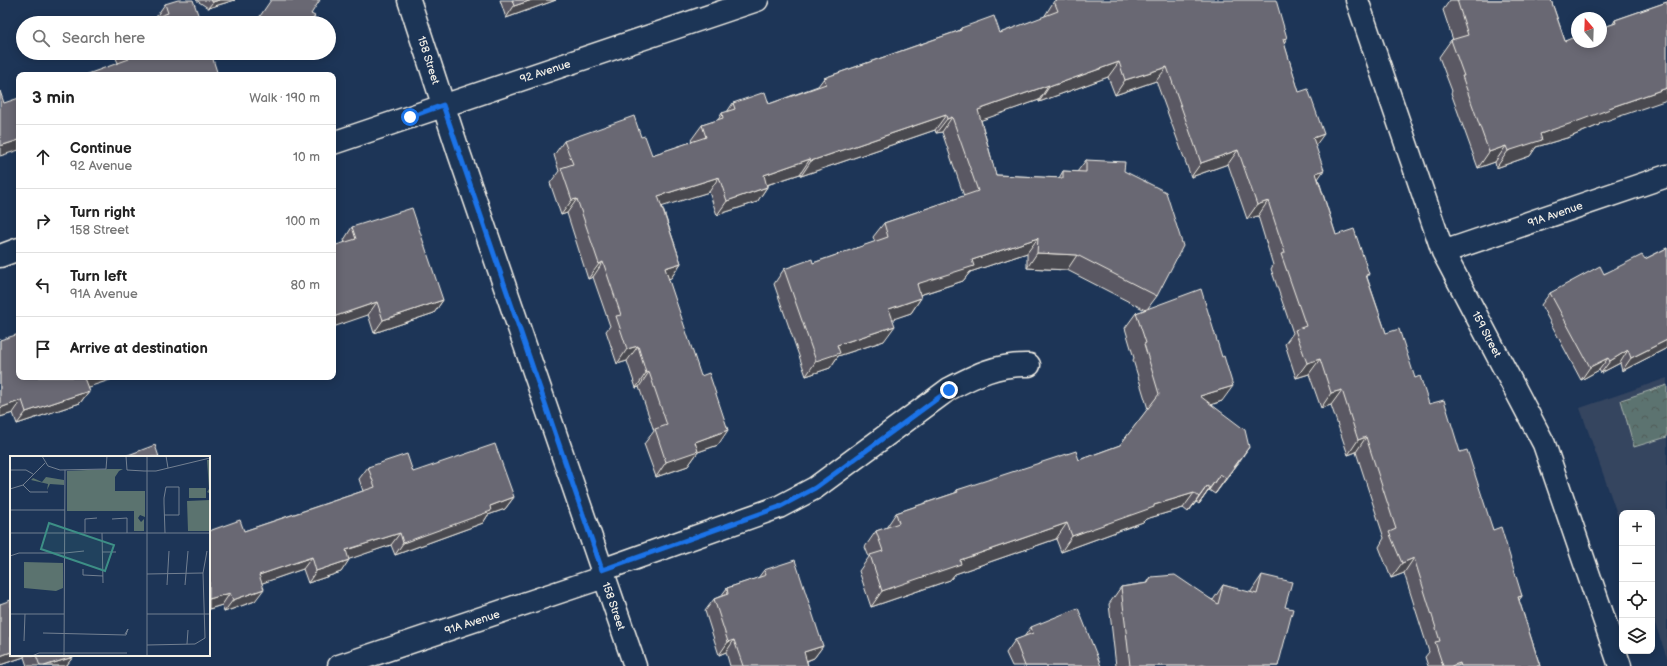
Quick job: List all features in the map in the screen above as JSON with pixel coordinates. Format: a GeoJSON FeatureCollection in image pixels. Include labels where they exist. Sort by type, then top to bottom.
{"type":"FeatureCollection","features":[{"type":"Feature","properties":{"kind":"street","name":"158 Street"},"geometry":{"type":"LineString","coordinates":[[409,0],[443,105],[635,666]]}},
{"type":"Feature","properties":{"kind":"street","name":"92 Avenue"},"geometry":{"type":"LineString","coordinates":[[336,142],[757,0]]}},
{"type":"Feature","properties":{"kind":"street","name":"159 Street"},"geometry":{"type":"LineString","coordinates":[[1357,0],[1443,252],[1544,444],[1620,666]]}},
{"type":"Feature","properties":{"kind":"street","name":"91A Avenue"},"geometry":{"type":"LineString","coordinates":[[1443,252],[1667,176]]}},
{"type":"Feature","properties":{"kind":"street"},"geometry":{"type":"LineString","coordinates":[[0,256],[16,250]]}},
{"type":"Feature","properties":{"kind":"street","name":"91A Avenue"},"geometry":{"type":"LineString","coordinates":[[339,666],[603,573],[779,507],[815,488],[949,390],[972,377],[992,369],[1012,364],[1029,365]]}},
{"type":"Feature","properties":{"kind":"shaded area"},"geometry":{"type":"Polygon","coordinates":[[[1667,378],[1667,658],[1655,624],[1655,510],[1619,510],[1619,519],[1580,408],[1667,378]]]}},
{"type":"Feature","properties":{"kind":"green space"},"geometry":{"type":"Polygon","coordinates":[[[1667,385],[1667,437],[1634,447],[1621,400],[1667,385]]]}},
{"type":"Feature","properties":{"kind":"building"},"geometry":{"type":"Polygon","coordinates":[[[178,0],[193,0],[199,16],[159,16],[168,13],[165,4],[178,0]]]}},
{"type":"Feature","properties":{"kind":"building"},"geometry":{"type":"Polygon","coordinates":[[[271,0],[320,0],[311,14],[315,16],[260,16],[271,0]]]}},
{"type":"Feature","properties":{"kind":"building"},"geometry":{"type":"Polygon","coordinates":[[[512,0],[532,0],[514,6],[512,0]]]}},
{"type":"Feature","properties":{"kind":"building"},"geometry":{"type":"Polygon","coordinates":[[[1276,0],[1287,38],[1283,39],[1299,92],[1308,89],[1324,134],[1313,138],[1324,170],[1316,173],[1336,235],[1354,229],[1369,274],[1366,275],[1386,333],[1399,329],[1415,378],[1420,376],[1429,404],[1444,400],[1460,452],[1467,450],[1493,530],[1501,527],[1522,596],[1518,597],[1540,666],[1461,666],[1460,663],[1451,666],[1443,666],[1435,642],[1440,641],[1414,558],[1402,563],[1389,532],[1396,529],[1366,437],[1358,440],[1342,390],[1331,393],[1320,359],[1307,363],[1295,330],[1306,326],[1281,254],[1285,253],[1268,201],[1257,205],[1238,150],[1201,163],[1167,67],[1125,80],[1119,62],[978,110],[996,175],[1063,178],[1063,171],[1086,172],[1086,160],[1125,162],[1124,171],[1166,192],[1183,246],[1157,296],[1077,255],[1037,253],[1038,238],[972,260],[974,266],[917,284],[921,298],[889,309],[895,326],[837,345],[840,353],[816,361],[784,269],[812,259],[813,263],[888,237],[884,223],[978,191],[952,117],[947,119],[946,115],[811,161],[810,159],[764,175],[767,187],[727,201],[719,177],[658,196],[681,263],[665,268],[701,376],[709,373],[728,430],[695,442],[698,451],[666,462],[655,429],[667,425],[649,372],[646,373],[638,346],[627,349],[616,316],[621,315],[603,262],[599,264],[577,199],[572,200],[561,168],[573,164],[564,141],[634,116],[641,137],[645,136],[652,155],[706,137],[702,125],[723,118],[722,113],[735,109],[733,103],[765,92],[769,104],[826,84],[824,78],[961,30],[961,28],[994,16],[1000,33],[1058,11],[1054,1],[1276,0]]]}},
{"type":"Feature","properties":{"kind":"building"},"geometry":{"type":"Polygon","coordinates":[[[1457,0],[1551,0],[1565,41],[1571,38],[1571,48],[1607,48],[1607,26],[1616,23],[1615,20],[1667,2],[1667,88],[1540,134],[1542,140],[1508,151],[1506,146],[1489,152],[1451,40],[1468,35],[1457,0]]]}},
{"type":"Feature","properties":{"kind":"building"},"geometry":{"type":"Polygon","coordinates":[[[126,60],[213,60],[217,72],[93,72],[126,60]]]}},
{"type":"Feature","properties":{"kind":"building"},"geometry":{"type":"Polygon","coordinates":[[[0,91],[4,103],[16,99],[16,141],[0,146],[0,91]]]}},
{"type":"Feature","properties":{"kind":"building"},"geometry":{"type":"Polygon","coordinates":[[[412,208],[443,300],[383,320],[377,302],[336,316],[336,245],[356,239],[352,227],[412,208]]]}},
{"type":"Feature","properties":{"kind":"building"},"geometry":{"type":"Polygon","coordinates":[[[1667,248],[1667,340],[1631,358],[1628,350],[1610,361],[1608,358],[1590,367],[1550,293],[1600,266],[1604,274],[1642,255],[1645,259],[1667,248]]]}},
{"type":"Feature","properties":{"kind":"building"},"geometry":{"type":"Polygon","coordinates":[[[1201,289],[1222,357],[1224,356],[1233,386],[1200,396],[1245,430],[1249,447],[1226,478],[1220,474],[1210,488],[1207,486],[1199,497],[1194,493],[1154,505],[1154,507],[1072,536],[1067,523],[960,560],[961,564],[882,591],[870,555],[883,551],[876,531],[899,523],[896,513],[958,492],[957,490],[1076,451],[1079,460],[1120,445],[1159,394],[1144,344],[1146,343],[1136,313],[1201,289]]]}},
{"type":"Feature","properties":{"kind":"building"},"geometry":{"type":"Polygon","coordinates":[[[16,335],[16,380],[85,380],[89,391],[26,412],[22,400],[0,408],[0,340],[16,335]]]}},
{"type":"Feature","properties":{"kind":"building"},"geometry":{"type":"Polygon","coordinates":[[[495,444],[514,497],[490,506],[491,511],[403,543],[400,533],[346,550],[349,560],[316,571],[312,557],[259,575],[264,589],[233,600],[230,593],[210,599],[210,531],[240,520],[244,531],[375,487],[368,467],[407,454],[413,472],[495,444]]]}},
{"type":"Feature","properties":{"kind":"building"},"geometry":{"type":"Polygon","coordinates":[[[155,445],[159,456],[126,456],[155,445]]]}},
{"type":"Feature","properties":{"kind":"building"},"geometry":{"type":"Polygon","coordinates":[[[795,560],[823,646],[804,652],[808,666],[743,666],[734,640],[728,642],[714,599],[728,594],[727,588],[766,575],[764,570],[795,560]]]}},
{"type":"Feature","properties":{"kind":"building"},"geometry":{"type":"Polygon","coordinates":[[[1175,575],[1218,604],[1223,585],[1257,594],[1262,575],[1292,582],[1285,607],[1293,609],[1278,666],[1130,666],[1121,587],[1148,583],[1151,577],[1175,575]]]}},
{"type":"Feature","properties":{"kind":"building"},"geometry":{"type":"Polygon","coordinates":[[[10,600],[10,652],[0,656],[0,604],[10,600]]]}},
{"type":"Feature","properties":{"kind":"building"},"geometry":{"type":"Polygon","coordinates":[[[1078,608],[1101,666],[1025,666],[1015,640],[1033,633],[1031,627],[1078,608]]]}},
{"type":"Feature","properties":{"kind":"building"},"geometry":{"type":"Polygon","coordinates":[[[36,656],[73,657],[44,666],[40,666],[36,656]]]}},
{"type":"Feature","properties":{"kind":"route"},"geometry":{"type":"LineString","coordinates":[[410,117],[443,105],[602,570],[779,507],[815,488],[949,390]]}}]}
